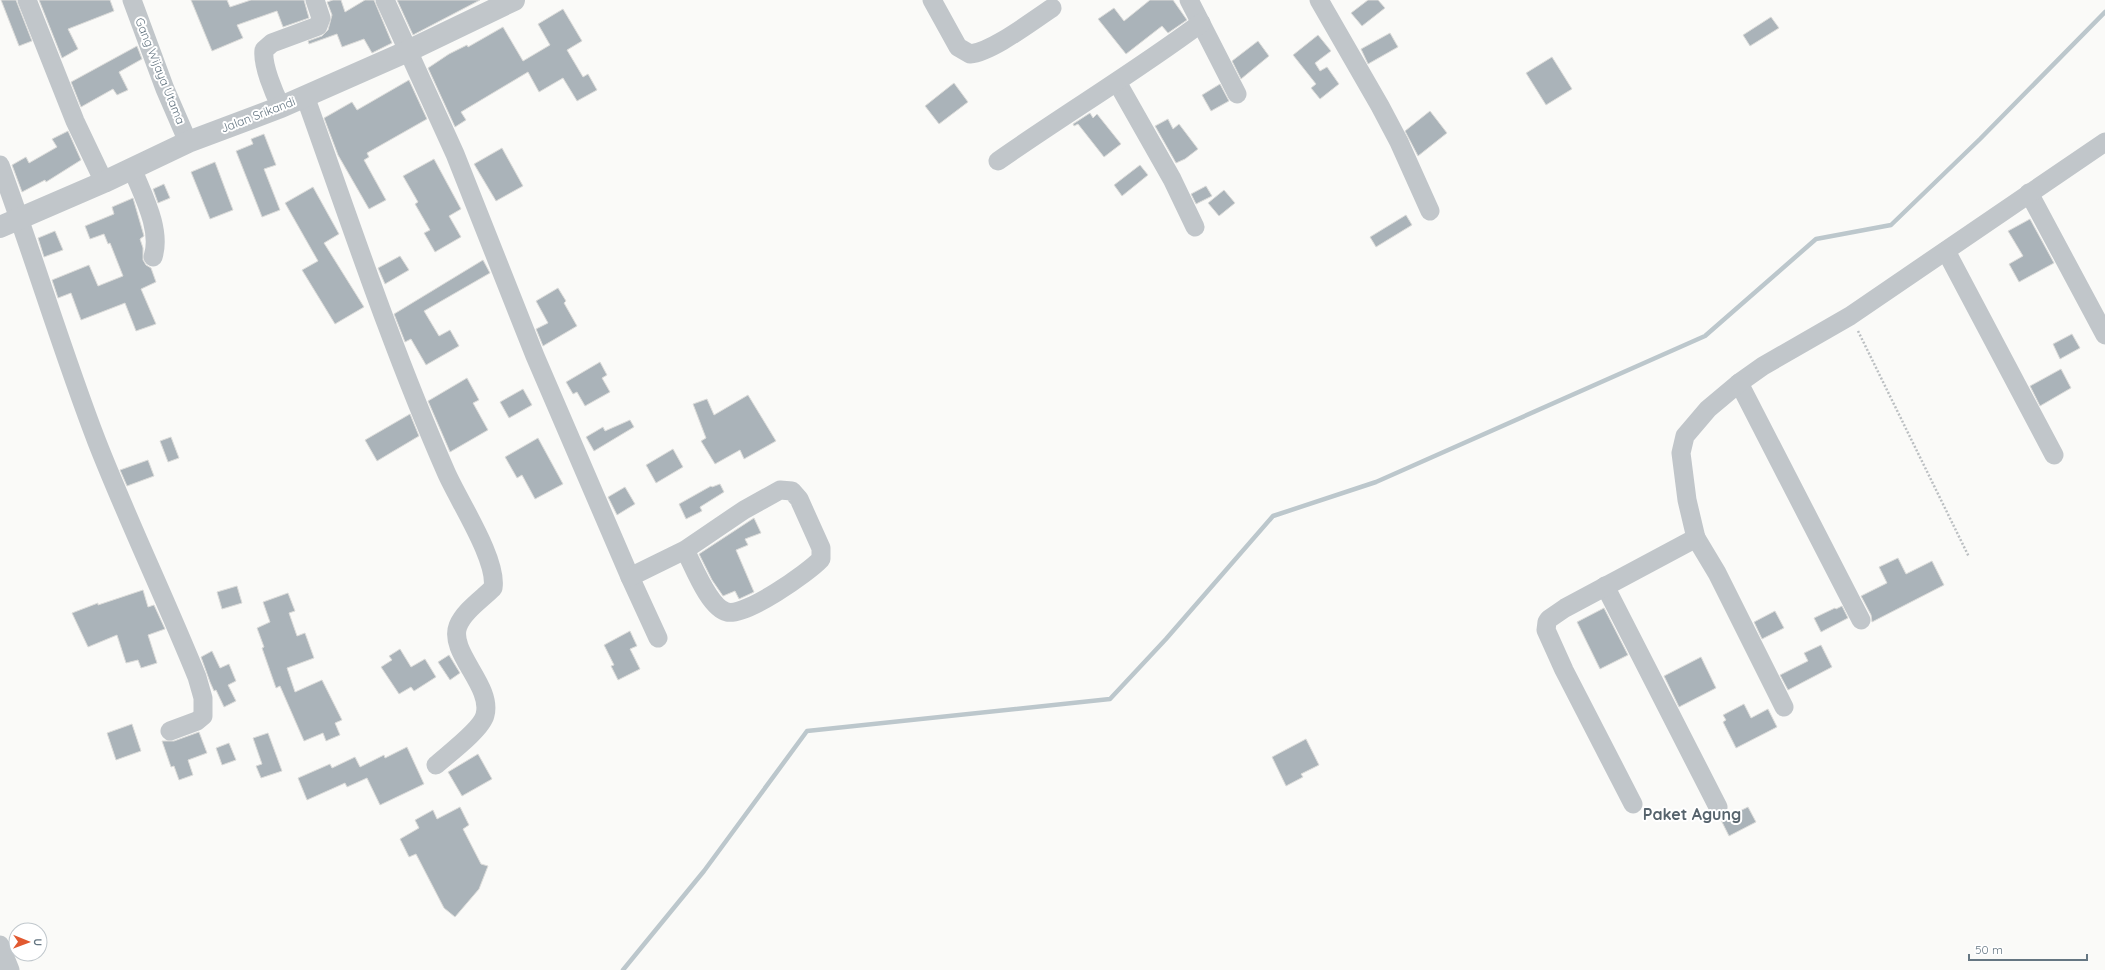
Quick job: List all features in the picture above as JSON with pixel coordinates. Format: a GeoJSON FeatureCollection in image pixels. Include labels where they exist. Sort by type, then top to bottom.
{"type":"FeatureCollection","features":[{"type":"Feature","properties":{"kind":"street"},"geometry":{"type":"LineString","coordinates":[[26,0],[75,121],[104,182]]}},
{"type":"Feature","properties":{"kind":"street","name":"Gang Wijaya Utama"},"geometry":{"type":"LineString","coordinates":[[132,0],[165,89],[188,142]]}},
{"type":"Feature","properties":{"kind":"street"},"geometry":{"type":"LineString","coordinates":[[281,107],[274,93],[264,59],[264,50],[272,43],[318,26],[321,18],[315,0]]}},
{"type":"Feature","properties":{"kind":"street"},"geometry":{"type":"LineString","coordinates":[[385,0],[456,154],[535,356],[630,577],[658,638]]}},
{"type":"Feature","properties":{"kind":"street"},"geometry":{"type":"LineString","coordinates":[[932,0],[958,47],[970,54],[981,52],[998,43],[1052,8]]}},
{"type":"Feature","properties":{"kind":"street"},"geometry":{"type":"LineString","coordinates":[[1189,0],[1237,94]]}},
{"type":"Feature","properties":{"kind":"street"},"geometry":{"type":"LineString","coordinates":[[1319,0],[1399,142],[1430,211]]}},
{"type":"Feature","properties":{"kind":"street","name":"Jalan Srikandi"},"geometry":{"type":"LineString","coordinates":[[0,228],[104,182],[188,142],[281,107],[408,51],[504,2]]}},
{"type":"Feature","properties":{"kind":"street"},"geometry":{"type":"LineString","coordinates":[[998,160],[1117,82],[1201,23]]}},
{"type":"Feature","properties":{"kind":"street"},"geometry":{"type":"LineString","coordinates":[[1117,82],[1172,179],[1195,227]]}},
{"type":"Feature","properties":{"kind":"street"},"geometry":{"type":"LineString","coordinates":[[305,96],[404,374],[453,487],[472,523],[493,572],[493,588],[464,616],[458,627],[457,636],[459,645],[481,688],[486,707],[485,716],[471,735],[436,765]]}},
{"type":"Feature","properties":{"kind":"street"},"geometry":{"type":"LineString","coordinates":[[1784,707],[1717,573],[1696,538],[1687,500],[1681,463],[1682,444],[1685,436],[1708,409],[1739,383],[1791,349],[1850,316],[2105,142]]}},
{"type":"Feature","properties":{"kind":"street"},"geometry":{"type":"LineString","coordinates":[[0,165],[20,218],[57,330],[98,443],[199,684],[203,698],[203,716],[197,721],[170,731]]}},
{"type":"Feature","properties":{"kind":"street"},"geometry":{"type":"LineString","coordinates":[[132,168],[154,229],[156,248],[153,257]]}},
{"type":"Feature","properties":{"kind":"street"},"geometry":{"type":"LineString","coordinates":[[2029,193],[2105,335]]}},
{"type":"Feature","properties":{"kind":"street"},"geometry":{"type":"LineString","coordinates":[[1946,251],[2054,455]]}},
{"type":"Feature","properties":{"kind":"street"},"geometry":{"type":"LineString","coordinates":[[1739,383],[1861,620]]}},
{"type":"Feature","properties":{"kind":"street"},"geometry":{"type":"LineString","coordinates":[[630,577],[684,550],[744,510],[780,490],[786,489],[792,491],[799,498],[821,548],[821,559],[813,568],[762,601],[741,612],[727,612],[712,602],[684,550]]}},
{"type":"Feature","properties":{"kind":"street"},"geometry":{"type":"LineString","coordinates":[[1633,804],[1564,670],[1546,630],[1547,622],[1552,615],[1696,538]]}},
{"type":"Feature","properties":{"kind":"street"},"geometry":{"type":"LineString","coordinates":[[1605,586],[1718,807]]}},
{"type":"Feature","properties":{"kind":"street"},"geometry":{"type":"LineString","coordinates":[[0,945],[10,970]]}},
{"type":"Feature","properties":{"kind":"path"},"geometry":{"type":"LineString","coordinates":[[1850,316],[1969,557]]}},
{"type":"Feature","properties":{"kind":"building"},"geometry":{"type":"Polygon","coordinates":[[[1,0],[16,0],[32,41],[19,46],[1,0]]]}},
{"type":"Feature","properties":{"kind":"building"},"geometry":{"type":"Polygon","coordinates":[[[39,0],[110,0],[114,11],[68,29],[78,49],[62,58],[39,0]]]}},
{"type":"Feature","properties":{"kind":"building"},"geometry":{"type":"Polygon","coordinates":[[[191,0],[227,0],[230,7],[251,0],[304,0],[309,18],[283,27],[277,11],[237,25],[243,38],[212,51],[191,0]]]}},
{"type":"Feature","properties":{"kind":"building"},"geometry":{"type":"Polygon","coordinates":[[[341,0],[345,12],[365,0],[374,0],[392,43],[372,53],[364,39],[342,47],[337,34],[309,44],[308,41],[322,36],[328,30],[332,15],[327,2],[341,0]]]}},
{"type":"Feature","properties":{"kind":"building"},"geometry":{"type":"Polygon","coordinates":[[[397,0],[480,0],[413,35],[397,0]]]}},
{"type":"Feature","properties":{"kind":"building"},"geometry":{"type":"Polygon","coordinates":[[[1150,0],[1173,0],[1187,20],[1168,33],[1162,26],[1126,54],[1098,19],[1114,8],[1124,21],[1150,0]]]}},
{"type":"Feature","properties":{"kind":"building"},"geometry":{"type":"Polygon","coordinates":[[[1368,0],[1378,0],[1385,8],[1362,26],[1351,13],[1368,0]]]}},
{"type":"Feature","properties":{"kind":"building"},"geometry":{"type":"Polygon","coordinates":[[[563,9],[582,41],[567,50],[583,77],[588,74],[597,90],[577,101],[563,78],[539,92],[528,72],[461,112],[466,120],[455,127],[428,68],[449,54],[467,45],[468,47],[503,27],[523,61],[550,45],[538,24],[563,9]]]}},
{"type":"Feature","properties":{"kind":"building"},"geometry":{"type":"Polygon","coordinates":[[[1771,17],[1779,28],[1750,46],[1743,35],[1771,17]]]}},
{"type":"Feature","properties":{"kind":"building"},"geometry":{"type":"Polygon","coordinates":[[[1390,33],[1398,47],[1368,64],[1361,49],[1390,33]]]}},
{"type":"Feature","properties":{"kind":"building"},"geometry":{"type":"Polygon","coordinates":[[[1318,35],[1331,51],[1315,63],[1320,71],[1327,67],[1339,84],[1320,99],[1311,88],[1316,84],[1293,55],[1318,35]]]}},
{"type":"Feature","properties":{"kind":"building"},"geometry":{"type":"Polygon","coordinates":[[[1258,41],[1269,56],[1241,79],[1232,61],[1258,41]]]}},
{"type":"Feature","properties":{"kind":"building"},"geometry":{"type":"Polygon","coordinates":[[[137,46],[142,59],[119,72],[128,90],[117,95],[113,89],[81,107],[71,82],[137,46]]]}},
{"type":"Feature","properties":{"kind":"building"},"geometry":{"type":"Polygon","coordinates":[[[1552,57],[1572,89],[1546,105],[1526,73],[1552,57]]]}},
{"type":"Feature","properties":{"kind":"building"},"geometry":{"type":"Polygon","coordinates":[[[409,80],[427,119],[367,153],[369,157],[364,160],[386,200],[369,209],[338,155],[324,118],[352,102],[357,110],[409,80]]]}},
{"type":"Feature","properties":{"kind":"building"},"geometry":{"type":"Polygon","coordinates":[[[954,83],[968,102],[939,124],[925,106],[954,83]]]}},
{"type":"Feature","properties":{"kind":"building"},"geometry":{"type":"Polygon","coordinates":[[[1220,84],[1229,101],[1211,111],[1202,95],[1220,84]]]}},
{"type":"Feature","properties":{"kind":"building"},"geometry":{"type":"Polygon","coordinates":[[[1430,111],[1447,133],[1418,156],[1405,131],[1430,111]]]}},
{"type":"Feature","properties":{"kind":"building"},"geometry":{"type":"Polygon","coordinates":[[[1090,113],[1093,118],[1097,114],[1121,144],[1104,157],[1078,124],[1074,126],[1073,124],[1090,113]]]}},
{"type":"Feature","properties":{"kind":"building"},"geometry":{"type":"Polygon","coordinates":[[[1168,119],[1173,129],[1179,124],[1198,149],[1185,159],[1176,163],[1155,126],[1168,119]]]}},
{"type":"Feature","properties":{"kind":"building"},"geometry":{"type":"Polygon","coordinates":[[[68,131],[81,160],[46,182],[45,180],[22,192],[12,165],[26,157],[29,163],[57,147],[52,139],[68,131]]]}},
{"type":"Feature","properties":{"kind":"building"},"geometry":{"type":"Polygon","coordinates":[[[264,134],[276,165],[264,169],[280,210],[262,217],[236,151],[253,144],[251,139],[264,134]]]}},
{"type":"Feature","properties":{"kind":"building"},"geometry":{"type":"Polygon","coordinates":[[[502,148],[523,186],[496,201],[474,164],[502,148]]]}},
{"type":"Feature","properties":{"kind":"building"},"geometry":{"type":"Polygon","coordinates":[[[434,159],[461,209],[449,216],[461,237],[435,252],[424,233],[430,230],[415,204],[418,202],[403,176],[434,159]]]}},
{"type":"Feature","properties":{"kind":"building"},"geometry":{"type":"Polygon","coordinates":[[[215,162],[233,210],[210,219],[191,172],[215,162]]]}},
{"type":"Feature","properties":{"kind":"building"},"geometry":{"type":"Polygon","coordinates":[[[1140,165],[1148,175],[1122,196],[1114,185],[1140,165]]]}},
{"type":"Feature","properties":{"kind":"building"},"geometry":{"type":"Polygon","coordinates":[[[164,184],[170,198],[158,203],[153,189],[164,184]]]}},
{"type":"Feature","properties":{"kind":"building"},"geometry":{"type":"Polygon","coordinates":[[[1206,186],[1212,196],[1196,204],[1191,194],[1206,186]]]}},
{"type":"Feature","properties":{"kind":"building"},"geometry":{"type":"Polygon","coordinates":[[[313,187],[339,234],[324,243],[364,307],[335,324],[302,270],[318,261],[285,203],[313,187]]]}},
{"type":"Feature","properties":{"kind":"building"},"geometry":{"type":"Polygon","coordinates":[[[1224,190],[1235,203],[1219,216],[1208,203],[1224,190]]]}},
{"type":"Feature","properties":{"kind":"building"},"geometry":{"type":"Polygon","coordinates":[[[133,198],[144,236],[140,239],[143,248],[143,260],[146,265],[151,268],[156,282],[141,289],[156,324],[136,331],[125,303],[81,320],[71,293],[58,298],[52,280],[89,265],[98,286],[123,276],[110,243],[108,244],[104,234],[90,239],[85,226],[114,214],[112,207],[133,198]]]}},
{"type":"Feature","properties":{"kind":"building"},"geometry":{"type":"Polygon","coordinates":[[[1406,215],[1412,225],[1376,247],[1370,237],[1406,215]]]}},
{"type":"Feature","properties":{"kind":"building"},"geometry":{"type":"Polygon","coordinates":[[[2030,219],[2054,263],[2019,282],[2009,264],[2023,256],[2008,231],[2030,219]]]}},
{"type":"Feature","properties":{"kind":"building"},"geometry":{"type":"Polygon","coordinates":[[[55,231],[63,250],[44,257],[38,238],[55,231]]]}},
{"type":"Feature","properties":{"kind":"building"},"geometry":{"type":"Polygon","coordinates":[[[400,256],[409,270],[385,284],[378,268],[400,256]]]}},
{"type":"Feature","properties":{"kind":"building"},"geometry":{"type":"Polygon","coordinates":[[[483,260],[490,273],[424,311],[439,336],[450,330],[459,346],[426,365],[411,339],[405,342],[394,314],[483,260]]]}},
{"type":"Feature","properties":{"kind":"building"},"geometry":{"type":"Polygon","coordinates":[[[558,288],[566,301],[564,303],[577,326],[543,346],[536,329],[548,323],[536,301],[558,288]]]}},
{"type":"Feature","properties":{"kind":"building"},"geometry":{"type":"Polygon","coordinates":[[[2072,334],[2080,348],[2060,359],[2053,344],[2072,334]]]}},
{"type":"Feature","properties":{"kind":"building"},"geometry":{"type":"Polygon","coordinates":[[[600,362],[607,375],[602,378],[610,392],[585,406],[577,392],[573,394],[566,382],[600,362]]]}},
{"type":"Feature","properties":{"kind":"building"},"geometry":{"type":"Polygon","coordinates":[[[2061,369],[2071,388],[2040,406],[2030,386],[2061,369]]]}},
{"type":"Feature","properties":{"kind":"building"},"geometry":{"type":"Polygon","coordinates":[[[467,378],[479,400],[473,403],[488,430],[450,452],[428,401],[467,378]]]}},
{"type":"Feature","properties":{"kind":"building"},"geometry":{"type":"Polygon","coordinates":[[[523,389],[532,405],[509,418],[500,402],[523,389]]]}},
{"type":"Feature","properties":{"kind":"building"},"geometry":{"type":"Polygon","coordinates":[[[748,395],[776,441],[744,459],[740,450],[715,464],[701,441],[706,438],[693,404],[707,399],[714,415],[748,395]]]}},
{"type":"Feature","properties":{"kind":"building"},"geometry":{"type":"Polygon","coordinates":[[[410,414],[419,436],[377,461],[365,440],[410,414]]]}},
{"type":"Feature","properties":{"kind":"building"},"geometry":{"type":"Polygon","coordinates":[[[630,420],[634,427],[594,451],[586,437],[603,427],[605,431],[630,420]]]}},
{"type":"Feature","properties":{"kind":"building"},"geometry":{"type":"Polygon","coordinates":[[[171,437],[179,458],[168,462],[160,441],[171,437]]]}},
{"type":"Feature","properties":{"kind":"building"},"geometry":{"type":"Polygon","coordinates":[[[538,438],[563,484],[535,499],[522,475],[517,478],[505,457],[538,438]]]}},
{"type":"Feature","properties":{"kind":"building"},"geometry":{"type":"Polygon","coordinates":[[[673,449],[683,467],[656,483],[646,465],[673,449]]]}},
{"type":"Feature","properties":{"kind":"building"},"geometry":{"type":"Polygon","coordinates":[[[148,460],[154,476],[127,486],[120,470],[148,460]]]}},
{"type":"Feature","properties":{"kind":"building"},"geometry":{"type":"Polygon","coordinates":[[[720,484],[724,492],[700,507],[702,511],[686,519],[679,504],[711,486],[720,484]]]}},
{"type":"Feature","properties":{"kind":"building"},"geometry":{"type":"Polygon","coordinates":[[[625,487],[635,504],[617,515],[608,497],[625,487]]]}},
{"type":"Feature","properties":{"kind":"building"},"geometry":{"type":"Polygon","coordinates":[[[754,518],[761,533],[745,539],[748,545],[736,550],[754,592],[739,599],[735,591],[723,596],[712,580],[699,554],[754,518]]]}},
{"type":"Feature","properties":{"kind":"building"},"geometry":{"type":"Polygon","coordinates":[[[1898,558],[1906,574],[1932,561],[1944,585],[1872,622],[1871,615],[1861,596],[1887,583],[1879,567],[1898,558]]]}},
{"type":"Feature","properties":{"kind":"building"},"geometry":{"type":"Polygon","coordinates":[[[237,586],[242,603],[222,609],[217,592],[237,586]]]}},
{"type":"Feature","properties":{"kind":"building"},"geometry":{"type":"Polygon","coordinates":[[[143,590],[148,607],[154,605],[165,629],[148,635],[157,663],[141,668],[138,660],[126,663],[117,635],[88,647],[72,613],[98,603],[98,605],[143,590]]]}},
{"type":"Feature","properties":{"kind":"building"},"geometry":{"type":"Polygon","coordinates":[[[288,593],[295,611],[289,613],[297,636],[305,633],[314,658],[287,668],[295,692],[322,680],[342,720],[335,723],[340,735],[326,741],[323,733],[304,741],[280,686],[276,688],[262,648],[264,647],[257,628],[270,622],[263,602],[288,593]]]}},
{"type":"Feature","properties":{"kind":"building"},"geometry":{"type":"Polygon","coordinates":[[[1842,606],[1848,618],[1821,632],[1814,618],[1842,606]]]}},
{"type":"Feature","properties":{"kind":"building"},"geometry":{"type":"Polygon","coordinates":[[[1604,608],[1628,655],[1600,669],[1577,622],[1604,608]]]}},
{"type":"Feature","properties":{"kind":"building"},"geometry":{"type":"Polygon","coordinates":[[[1775,611],[1784,628],[1762,639],[1754,622],[1775,611]]]}},
{"type":"Feature","properties":{"kind":"building"},"geometry":{"type":"Polygon","coordinates":[[[630,631],[637,646],[630,649],[640,669],[618,680],[611,666],[614,665],[604,645],[630,631]]]}},
{"type":"Feature","properties":{"kind":"building"},"geometry":{"type":"Polygon","coordinates":[[[1821,645],[1832,667],[1788,690],[1780,675],[1808,661],[1804,653],[1821,645]]]}},
{"type":"Feature","properties":{"kind":"building"},"geometry":{"type":"Polygon","coordinates":[[[400,649],[411,667],[425,659],[436,677],[414,691],[411,687],[399,694],[381,667],[392,660],[389,656],[400,649]]]}},
{"type":"Feature","properties":{"kind":"building"},"geometry":{"type":"Polygon","coordinates":[[[212,651],[220,668],[229,664],[236,681],[228,685],[236,701],[224,707],[216,690],[214,691],[201,657],[212,651]]]}},
{"type":"Feature","properties":{"kind":"building"},"geometry":{"type":"Polygon","coordinates":[[[449,655],[460,673],[450,680],[438,662],[449,655]]]}},
{"type":"Feature","properties":{"kind":"building"},"geometry":{"type":"Polygon","coordinates":[[[1701,657],[1716,688],[1679,707],[1664,676],[1701,657]]]}},
{"type":"Feature","properties":{"kind":"building"},"geometry":{"type":"Polygon","coordinates":[[[1744,704],[1751,718],[1768,709],[1777,727],[1736,748],[1723,722],[1726,720],[1723,715],[1744,704]]]}},
{"type":"Feature","properties":{"kind":"building"},"geometry":{"type":"Polygon","coordinates":[[[132,724],[141,751],[116,760],[107,733],[132,724]]]}},
{"type":"Feature","properties":{"kind":"building"},"geometry":{"type":"Polygon","coordinates":[[[199,732],[207,753],[188,760],[193,775],[179,780],[174,766],[171,767],[162,741],[174,741],[199,732]]]}},
{"type":"Feature","properties":{"kind":"building"},"geometry":{"type":"Polygon","coordinates":[[[268,733],[282,771],[261,778],[256,766],[262,764],[253,738],[268,733]]]}},
{"type":"Feature","properties":{"kind":"building"},"geometry":{"type":"Polygon","coordinates":[[[1306,739],[1319,765],[1301,774],[1303,777],[1286,786],[1272,757],[1306,739]]]}},
{"type":"Feature","properties":{"kind":"building"},"geometry":{"type":"Polygon","coordinates":[[[229,743],[236,760],[222,765],[216,748],[229,743]]]}},
{"type":"Feature","properties":{"kind":"building"},"geometry":{"type":"Polygon","coordinates":[[[407,747],[424,784],[380,805],[367,778],[347,787],[345,783],[307,800],[298,778],[330,764],[332,768],[355,757],[360,767],[384,755],[385,758],[407,747]]]}},
{"type":"Feature","properties":{"kind":"building"},"geometry":{"type":"Polygon","coordinates":[[[478,754],[492,779],[462,796],[448,772],[478,754]]]}},
{"type":"Feature","properties":{"kind":"building"},"geometry":{"type":"Polygon","coordinates":[[[460,807],[469,825],[463,829],[481,864],[488,866],[479,889],[455,917],[444,908],[416,854],[409,857],[400,839],[419,828],[415,820],[433,810],[437,819],[460,807]]]}},
{"type":"Feature","properties":{"kind":"building"},"geometry":{"type":"Polygon","coordinates":[[[1748,807],[1756,822],[1729,836],[1721,820],[1748,807]]]}},
{"type":"Feature","properties":{"kind":"waterway"},"geometry":{"type":"LineString","coordinates":[[623,970],[704,871],[807,731],[1110,699],[1166,639],[1273,516],[1376,482],[1705,336],[1816,239],[1891,225],[1980,139],[2105,12]]}},
{"type":"Feature","properties":{"kind":"district","name":"Paket Agung"},"geometry":{"type":"Point","coordinates":[1692,814]}}]}
